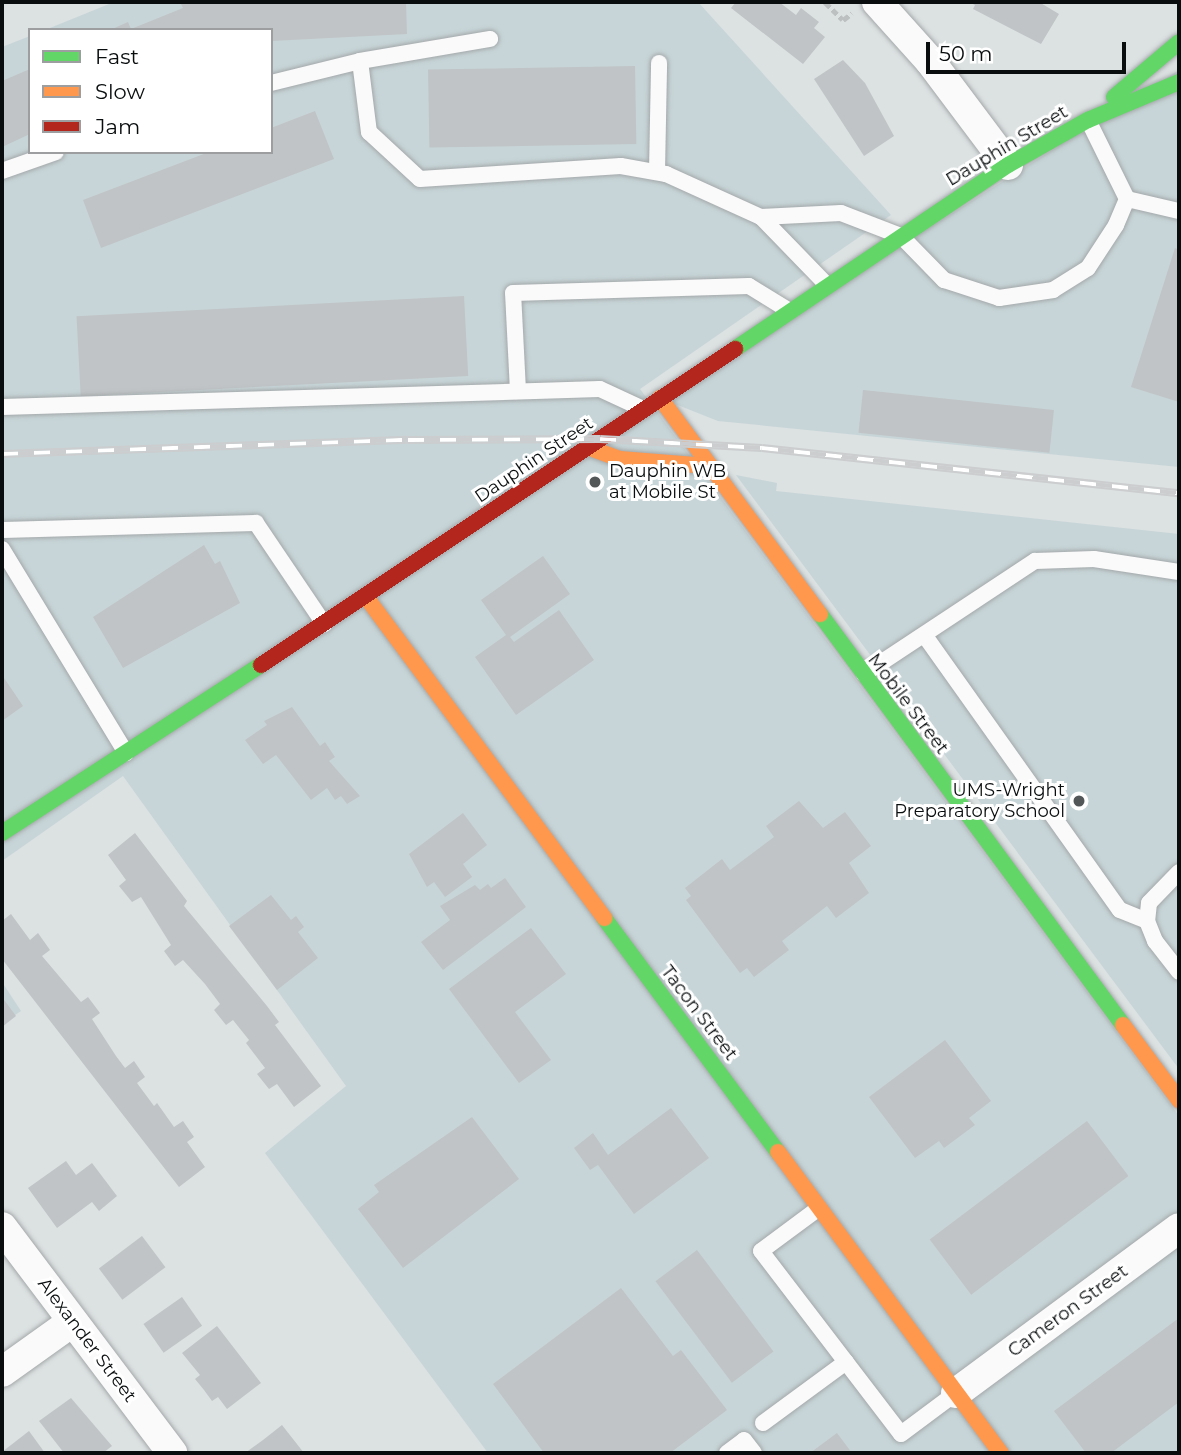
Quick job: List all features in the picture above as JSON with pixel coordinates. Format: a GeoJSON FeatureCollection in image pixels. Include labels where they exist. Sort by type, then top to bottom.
{"type":"FeatureCollection","features":[{"type":"Feature","properties":{"kind":"street"},"geometry":{"type":"LineString","coordinates":[[867,5],[930,61],[1008,166]]}},
{"type":"Feature","properties":{"kind":"street","name":"Dauphin Street"},"geometry":{"type":"LineString","coordinates":[[1088,120],[1179,42]]}},
{"type":"Feature","properties":{"kind":"street","name":"Dauphin Street"},"geometry":{"type":"LineString","coordinates":[[2,833],[366,597],[826,284],[1008,166],[1088,120],[1179,82]]}},
{"type":"Feature","properties":{"kind":"street","name":"Mobile Street"},"geometry":{"type":"LineString","coordinates":[[660,398],[862,675],[1179,1100]]}},
{"type":"Feature","properties":{"kind":"street"},"geometry":{"type":"LineString","coordinates":[[587,447],[620,459],[708,466]]}},
{"type":"Feature","properties":{"kind":"street","name":"Tacon Street"},"geometry":{"type":"LineString","coordinates":[[366,597],[1001,1453]]}},
{"type":"Feature","properties":{"kind":"street","name":"Alexander Street"},"geometry":{"type":"LineString","coordinates":[[2,1227],[172,1453]]}},
{"type":"Feature","properties":{"kind":"street","name":"Cameron Street"},"geometry":{"type":"LineString","coordinates":[[956,1393],[1179,1228]]}},
{"type":"Feature","properties":{"kind":"street"},"geometry":{"type":"LineString","coordinates":[[2,1372],[72,1322]]}},
{"type":"Feature","properties":{"kind":"lane"},"geometry":{"type":"LineString","coordinates":[[273,83],[360,61],[490,40]]}},
{"type":"Feature","properties":{"kind":"lane"},"geometry":{"type":"LineString","coordinates":[[360,61],[369,132],[419,179],[621,166],[656,172],[761,217],[826,284]]}},
{"type":"Feature","properties":{"kind":"lane"},"geometry":{"type":"LineString","coordinates":[[656,172],[659,63]]}},
{"type":"Feature","properties":{"kind":"lane"},"geometry":{"type":"LineString","coordinates":[[1088,120],[1128,199],[1179,211]]}},
{"type":"Feature","properties":{"kind":"lane"},"geometry":{"type":"LineString","coordinates":[[2,171],[50,154]]}},
{"type":"Feature","properties":{"kind":"lane"},"geometry":{"type":"LineString","coordinates":[[761,217],[841,213],[901,236],[944,281],[999,298],[1053,290],[1088,268],[1116,225],[1128,199]]}},
{"type":"Feature","properties":{"kind":"lane"},"geometry":{"type":"LineString","coordinates":[[518,391],[513,293],[749,286],[788,310]]}},
{"type":"Feature","properties":{"kind":"lane"},"geometry":{"type":"LineString","coordinates":[[2,408],[600,389],[643,409]]}},
{"type":"Feature","properties":{"kind":"lane"},"geometry":{"type":"LineString","coordinates":[[2,530],[256,523],[324,624]]}},
{"type":"Feature","properties":{"kind":"lane"},"geometry":{"type":"LineString","coordinates":[[2,549],[126,753]]}},
{"type":"Feature","properties":{"kind":"lane"},"geometry":{"type":"LineString","coordinates":[[862,675],[1035,561],[1094,559],[1179,572]]}},
{"type":"Feature","properties":{"kind":"lane"},"geometry":{"type":"LineString","coordinates":[[925,636],[1120,910],[1147,921]]}},
{"type":"Feature","properties":{"kind":"lane"},"geometry":{"type":"LineString","coordinates":[[1179,872],[1162,885],[1149,903],[1147,921],[1155,941],[1179,972]]}},
{"type":"Feature","properties":{"kind":"lane"},"geometry":{"type":"LineString","coordinates":[[820,1208],[761,1251],[901,1434],[956,1393]]}},
{"type":"Feature","properties":{"kind":"lane"},"geometry":{"type":"LineString","coordinates":[[763,1423],[846,1362]]}},
{"type":"Feature","properties":{"kind":"lane"},"geometry":{"type":"LineString","coordinates":[[727,1453],[744,1440],[754,1453]]}},
{"type":"Feature","properties":{"kind":"path"},"geometry":{"type":"LineString","coordinates":[[825,2],[843,20],[867,5]]}},
{"type":"Feature","properties":{"kind":"shaded area"},"geometry":{"type":"Polygon","coordinates":[[[114,2],[698,2],[891,215],[640,389],[1179,1116],[1179,1453],[488,1453],[265,1153],[346,1086],[123,776],[2,861],[2,47],[28,37],[28,154],[273,154],[273,28],[50,28],[114,2]]]}},
{"type":"Feature","properties":{"kind":"shaded area"},"geometry":{"type":"Polygon","coordinates":[[[1179,70],[1179,467],[718,421],[660,398],[1179,70]]]}},
{"type":"Feature","properties":{"kind":"shaded area","name":"UMS-Wright Preparatory School"},"geometry":{"type":"Polygon","coordinates":[[[736,475],[777,483],[776,491],[1179,534],[1179,1069],[736,475]]]}},
{"type":"Feature","properties":{"kind":"shaded area"},"geometry":{"type":"Polygon","coordinates":[[[2,982],[21,1011],[2,1024],[2,982]]]}},
{"type":"Feature","properties":{"kind":"building"},"geometry":{"type":"Polygon","coordinates":[[[180,2],[406,2],[407,34],[273,41],[273,28],[133,28],[183,8],[180,2]]]}},
{"type":"Feature","properties":{"kind":"building"},"geometry":{"type":"Polygon","coordinates":[[[736,2],[779,2],[796,15],[801,8],[819,22],[814,28],[825,37],[803,64],[731,8],[736,2]]]}},
{"type":"Feature","properties":{"kind":"building"},"geometry":{"type":"Polygon","coordinates":[[[969,2],[1039,2],[1059,14],[1041,44],[973,9],[975,5],[969,2]]]}},
{"type":"Feature","properties":{"kind":"building"},"geometry":{"type":"Polygon","coordinates":[[[128,22],[131,28],[114,28],[128,22]]]}},
{"type":"Feature","properties":{"kind":"building"},"geometry":{"type":"Polygon","coordinates":[[[843,60],[865,83],[894,136],[864,156],[814,79],[843,60]]]}},
{"type":"Feature","properties":{"kind":"building"},"geometry":{"type":"Polygon","coordinates":[[[635,66],[636,144],[429,148],[428,70],[635,66]]]}},
{"type":"Feature","properties":{"kind":"building"},"geometry":{"type":"Polygon","coordinates":[[[28,70],[28,135],[2,147],[2,81],[28,70]]]}},
{"type":"Feature","properties":{"kind":"building"},"geometry":{"type":"Polygon","coordinates":[[[315,111],[334,159],[101,248],[83,200],[204,154],[273,154],[273,127],[315,111]]]}},
{"type":"Feature","properties":{"kind":"building"},"geometry":{"type":"Polygon","coordinates":[[[1175,248],[1179,250],[1179,402],[1131,387],[1175,248]]]}},
{"type":"Feature","properties":{"kind":"building"},"geometry":{"type":"Polygon","coordinates":[[[464,296],[468,376],[81,396],[77,316],[464,296]]]}},
{"type":"Feature","properties":{"kind":"building"},"geometry":{"type":"Polygon","coordinates":[[[863,390],[1054,410],[1049,453],[859,433],[863,390]]]}},
{"type":"Feature","properties":{"kind":"building"},"geometry":{"type":"Polygon","coordinates":[[[204,545],[215,564],[220,561],[240,603],[123,668],[93,617],[204,545]]]}},
{"type":"Feature","properties":{"kind":"building"},"geometry":{"type":"Polygon","coordinates":[[[543,556],[570,594],[510,637],[514,642],[559,610],[594,660],[516,715],[475,657],[506,635],[481,600],[543,556]]]}},
{"type":"Feature","properties":{"kind":"building"},"geometry":{"type":"Polygon","coordinates":[[[2,675],[23,706],[2,721],[2,675]]]}},
{"type":"Feature","properties":{"kind":"building"},"geometry":{"type":"Polygon","coordinates":[[[292,707],[320,746],[325,742],[335,757],[329,761],[360,796],[347,804],[341,796],[335,800],[327,788],[311,800],[276,755],[263,764],[245,740],[267,725],[264,721],[292,707]]]}},
{"type":"Feature","properties":{"kind":"building"},"geometry":{"type":"Polygon","coordinates":[[[799,801],[823,828],[845,812],[871,846],[849,863],[869,893],[836,918],[827,906],[782,941],[789,950],[754,977],[747,968],[740,973],[686,900],[691,896],[685,888],[722,859],[730,870],[774,837],[766,826],[799,801]]]}},
{"type":"Feature","properties":{"kind":"building"},"geometry":{"type":"Polygon","coordinates":[[[463,813],[487,845],[463,864],[472,877],[445,897],[434,882],[427,887],[409,854],[463,813]]]}},
{"type":"Feature","properties":{"kind":"building"},"geometry":{"type":"Polygon","coordinates":[[[135,833],[187,901],[184,906],[279,1022],[275,1025],[321,1086],[294,1107],[277,1084],[269,1089],[257,1074],[265,1068],[246,1043],[249,1040],[233,1020],[226,1025],[214,1010],[220,1004],[205,984],[183,960],[175,966],[164,951],[171,945],[141,897],[132,902],[119,886],[126,880],[108,855],[135,833]]]}},
{"type":"Feature","properties":{"kind":"building"},"geometry":{"type":"Polygon","coordinates":[[[505,878],[526,907],[443,970],[421,942],[450,920],[440,906],[475,885],[480,890],[488,884],[491,888],[505,878]]]}},
{"type":"Feature","properties":{"kind":"building"},"geometry":{"type":"Polygon","coordinates":[[[271,895],[291,920],[296,916],[304,927],[298,932],[318,958],[277,990],[229,926],[271,895]]]}},
{"type":"Feature","properties":{"kind":"building"},"geometry":{"type":"Polygon","coordinates":[[[11,914],[30,940],[38,933],[50,950],[42,956],[81,1002],[88,997],[100,1013],[92,1019],[125,1068],[134,1061],[145,1077],[137,1083],[154,1106],[157,1103],[174,1127],[183,1121],[194,1137],[187,1142],[205,1167],[179,1187],[2,959],[2,921],[11,914]]]}},
{"type":"Feature","properties":{"kind":"building"},"geometry":{"type":"Polygon","coordinates":[[[531,928],[566,974],[515,1012],[551,1060],[519,1083],[449,989],[531,928]]]}},
{"type":"Feature","properties":{"kind":"building"},"geometry":{"type":"Polygon","coordinates":[[[2,997],[16,1016],[2,1027],[2,997]]]}},
{"type":"Feature","properties":{"kind":"building"},"geometry":{"type":"Polygon","coordinates":[[[945,1040],[991,1101],[969,1118],[975,1125],[944,1148],[939,1141],[915,1158],[869,1097],[945,1040]]]}},
{"type":"Feature","properties":{"kind":"building"},"geometry":{"type":"Polygon","coordinates":[[[671,1108],[709,1158],[634,1214],[598,1165],[590,1170],[574,1148],[593,1133],[608,1155],[671,1108]]]}},
{"type":"Feature","properties":{"kind":"building"},"geometry":{"type":"Polygon","coordinates":[[[472,1117],[519,1179],[403,1268],[358,1209],[379,1192],[374,1185],[472,1117]]]}},
{"type":"Feature","properties":{"kind":"building"},"geometry":{"type":"Polygon","coordinates":[[[1087,1121],[1129,1176],[971,1295],[930,1240],[1087,1121]]]}},
{"type":"Feature","properties":{"kind":"building"},"geometry":{"type":"Polygon","coordinates":[[[66,1161],[76,1175],[92,1163],[117,1196],[99,1211],[92,1202],[57,1228],[28,1188],[66,1161]]]}},
{"type":"Feature","properties":{"kind":"building"},"geometry":{"type":"Polygon","coordinates":[[[142,1236],[165,1267],[122,1300],[99,1268],[142,1236]]]}},
{"type":"Feature","properties":{"kind":"building"},"geometry":{"type":"Polygon","coordinates":[[[697,1250],[773,1351],[732,1383],[655,1281],[697,1250]]]}},
{"type":"Feature","properties":{"kind":"building"},"geometry":{"type":"Polygon","coordinates":[[[621,1288],[673,1356],[681,1350],[727,1410],[670,1453],[544,1453],[493,1384],[621,1288]]]}},
{"type":"Feature","properties":{"kind":"building"},"geometry":{"type":"Polygon","coordinates":[[[182,1297],[202,1326],[164,1353],[143,1324],[182,1297]]]}},
{"type":"Feature","properties":{"kind":"building"},"geometry":{"type":"Polygon","coordinates":[[[1179,1318],[1179,1402],[1111,1453],[1086,1453],[1054,1411],[1179,1318]]]}},
{"type":"Feature","properties":{"kind":"building"},"geometry":{"type":"Polygon","coordinates":[[[217,1326],[261,1383],[227,1409],[218,1397],[212,1401],[195,1379],[200,1375],[182,1353],[217,1326]]]}},
{"type":"Feature","properties":{"kind":"building"},"geometry":{"type":"Polygon","coordinates":[[[71,1398],[112,1446],[103,1453],[64,1453],[39,1421],[71,1398]]]}},
{"type":"Feature","properties":{"kind":"building"},"geometry":{"type":"Polygon","coordinates":[[[282,1425],[304,1453],[245,1453],[263,1440],[282,1425]]]}},
{"type":"Feature","properties":{"kind":"building"},"geometry":{"type":"Polygon","coordinates":[[[29,1431],[45,1453],[2,1453],[2,1452],[29,1431]]]}},
{"type":"Feature","properties":{"kind":"building"},"geometry":{"type":"Polygon","coordinates":[[[837,1433],[852,1453],[810,1453],[837,1433]]]}},
{"type":"Feature","properties":{"kind":"railway"},"geometry":{"type":"LineString","coordinates":[[2,454],[408,440],[600,439],[762,448],[1179,493]]}},
{"type":"Feature","properties":{"kind":"traffic: fast"},"geometry":{"type":"LineString","coordinates":[[1114,97],[1179,42]]}},
{"type":"Feature","properties":{"kind":"traffic: fast"},"geometry":{"type":"LineString","coordinates":[[735,349],[1008,165],[1088,120],[1179,82]]}},
{"type":"Feature","properties":{"kind":"traffic: fast"},"geometry":{"type":"LineString","coordinates":[[820,614],[1123,1025]]}},
{"type":"Feature","properties":{"kind":"traffic: fast"},"geometry":{"type":"LineString","coordinates":[[2,833],[261,665]]}},
{"type":"Feature","properties":{"kind":"traffic: fast"},"geometry":{"type":"LineString","coordinates":[[604,918],[778,1152]]}},
{"type":"Feature","properties":{"kind":"traffic: slow"},"geometry":{"type":"LineString","coordinates":[[660,398],[820,614]]}},
{"type":"Feature","properties":{"kind":"traffic: slow"},"geometry":{"type":"LineString","coordinates":[[587,447],[620,459],[708,466]]}},
{"type":"Feature","properties":{"kind":"traffic: slow"},"geometry":{"type":"LineString","coordinates":[[366,597],[604,918]]}},
{"type":"Feature","properties":{"kind":"traffic: slow"},"geometry":{"type":"LineString","coordinates":[[1123,1025],[1179,1100]]}},
{"type":"Feature","properties":{"kind":"traffic: slow"},"geometry":{"type":"LineString","coordinates":[[778,1152],[1001,1453]]}},
{"type":"Feature","properties":{"kind":"traffic: jam"},"geometry":{"type":"LineString","coordinates":[[261,665],[735,349]]}},
{"type":"Feature","properties":{"kind":"place","name":"Dauphin WB at Mobile St"},"geometry":{"type":"Point","coordinates":[595,482]}},
{"type":"Feature","properties":{"kind":"place","name":"UMS-Wright Preparatory School"},"geometry":{"type":"Point","coordinates":[1079,801]}}]}
